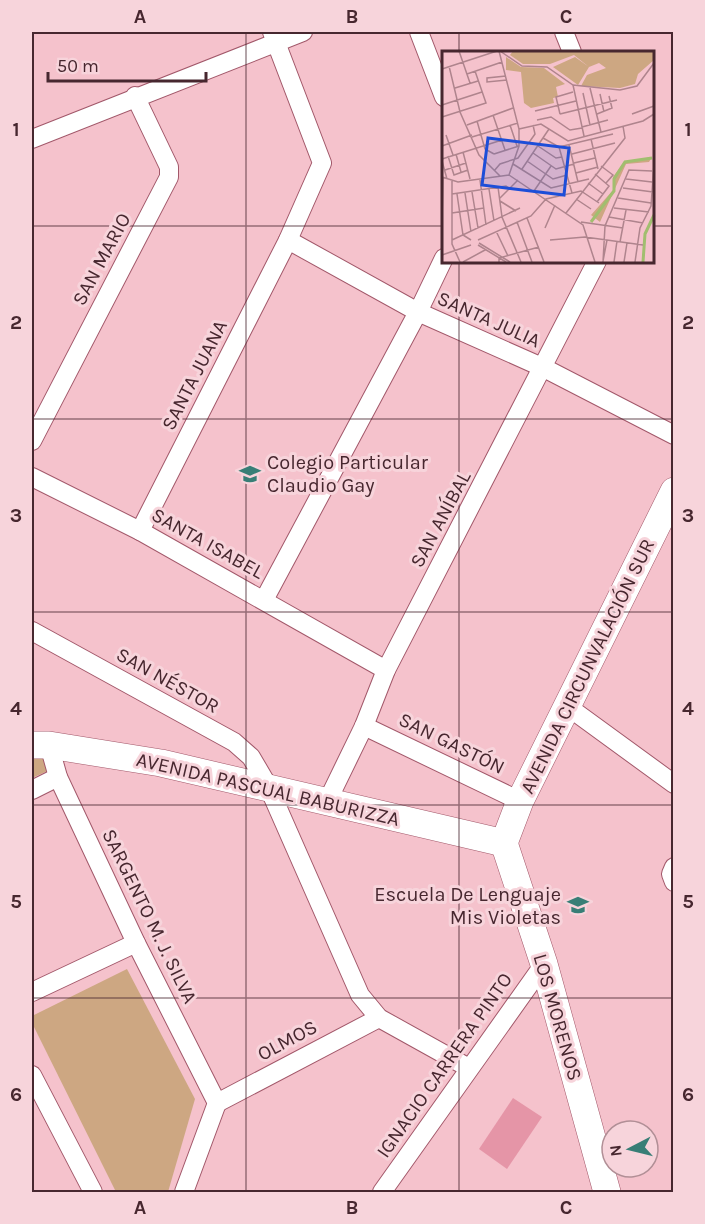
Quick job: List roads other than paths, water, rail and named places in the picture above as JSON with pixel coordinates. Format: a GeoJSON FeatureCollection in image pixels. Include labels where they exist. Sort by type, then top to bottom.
{"type":"FeatureCollection","features":[{"type":"Feature","properties":{"kind":"main road","name":"AVENIDA CIRCUNVALACIÓN SUR"},"geometry":{"type":"LineString","coordinates":[[504,843],[520,801],[674,491]]}},
{"type":"Feature","properties":{"kind":"main road","name":"AVENIDA PASCUAL BABURIZZA"},"geometry":{"type":"LineString","coordinates":[[40,745],[161,763],[328,800],[504,843]]}},
{"type":"Feature","properties":{"kind":"main road","name":"LOS MORENOS"},"geometry":{"type":"LineString","coordinates":[[504,843],[543,964],[607,1192]]}},
{"type":"Feature","properties":{"kind":"street"},"geometry":{"type":"LineString","coordinates":[[32,139],[274,37],[303,32]]}},
{"type":"Feature","properties":{"kind":"street"},"geometry":{"type":"LineString","coordinates":[[419,32],[442,92]]}},
{"type":"Feature","properties":{"kind":"street"},"geometry":{"type":"LineString","coordinates":[[564,32],[572,51]]}},
{"type":"Feature","properties":{"kind":"street","name":"SANTA JUANA"},"geometry":{"type":"LineString","coordinates":[[140,531],[288,240],[322,164],[274,37]]}},
{"type":"Feature","properties":{"kind":"street","name":"SAN MARIO"},"geometry":{"type":"LineString","coordinates":[[32,441],[169,177],[169,167],[135,96]]}},
{"type":"Feature","properties":{"kind":"street","name":"SANTA JULIA"},"geometry":{"type":"LineString","coordinates":[[288,240],[418,312],[544,368],[674,435]]}},
{"type":"Feature","properties":{"kind":"street","name":"SANTA ISABEL"},"geometry":{"type":"LineString","coordinates":[[32,477],[140,531],[264,600],[418,312],[442,262]]}},
{"type":"Feature","properties":{"kind":"street","name":"SAN ANÍBAL"},"geometry":{"type":"LineString","coordinates":[[328,800],[364,726],[386,670],[544,368],[597,262]]}},
{"type":"Feature","properties":{"kind":"street"},"geometry":{"type":"LineString","coordinates":[[264,600],[386,670]]}},
{"type":"Feature","properties":{"kind":"street","name":"SAN NÉSTOR"},"geometry":{"type":"LineString","coordinates":[[32,631],[234,742],[251,757],[267,786],[360,995],[379,1018]]}},
{"type":"Feature","properties":{"kind":"street"},"geometry":{"type":"LineString","coordinates":[[567,706],[674,784]]}},
{"type":"Feature","properties":{"kind":"street","name":"SAN GASTÓN"},"geometry":{"type":"LineString","coordinates":[[364,726],[520,801]]}},
{"type":"Feature","properties":{"kind":"street","name":"SARGENTO M. J. SILVA"},"geometry":{"type":"LineString","coordinates":[[40,745],[58,777],[136,944],[217,1103]]}},
{"type":"Feature","properties":{"kind":"street"},"geometry":{"type":"LineString","coordinates":[[32,790],[58,777]]}},
{"type":"Feature","properties":{"kind":"street"},"geometry":{"type":"LineString","coordinates":[[674,867],[671,874],[674,882]]}},
{"type":"Feature","properties":{"kind":"street"},"geometry":{"type":"LineString","coordinates":[[32,992],[136,944]]}},
{"type":"Feature","properties":{"kind":"street","name":"IGNACIO CARRERA PINTO"},"geometry":{"type":"LineString","coordinates":[[382,1192],[543,964]]}},
{"type":"Feature","properties":{"kind":"street"},"geometry":{"type":"LineString","coordinates":[[379,1018],[469,1068]]}},
{"type":"Feature","properties":{"kind":"street","name":"OLMOS"},"geometry":{"type":"LineString","coordinates":[[217,1103],[379,1018]]}},
{"type":"Feature","properties":{"kind":"street"},"geometry":{"type":"LineString","coordinates":[[32,1075],[93,1192]]}},
{"type":"Feature","properties":{"kind":"street"},"geometry":{"type":"LineString","coordinates":[[184,1192],[217,1103]]}},
{"type":"Feature","properties":{"kind":"place","name":"Colegio Particular Claudio Gay"},"geometry":{"type":"Point","coordinates":[250,474]}},
{"type":"Feature","properties":{"kind":"place","name":"Escuela De Lenguaje Mis Violetas"},"geometry":{"type":"Point","coordinates":[578,905]}}]}
